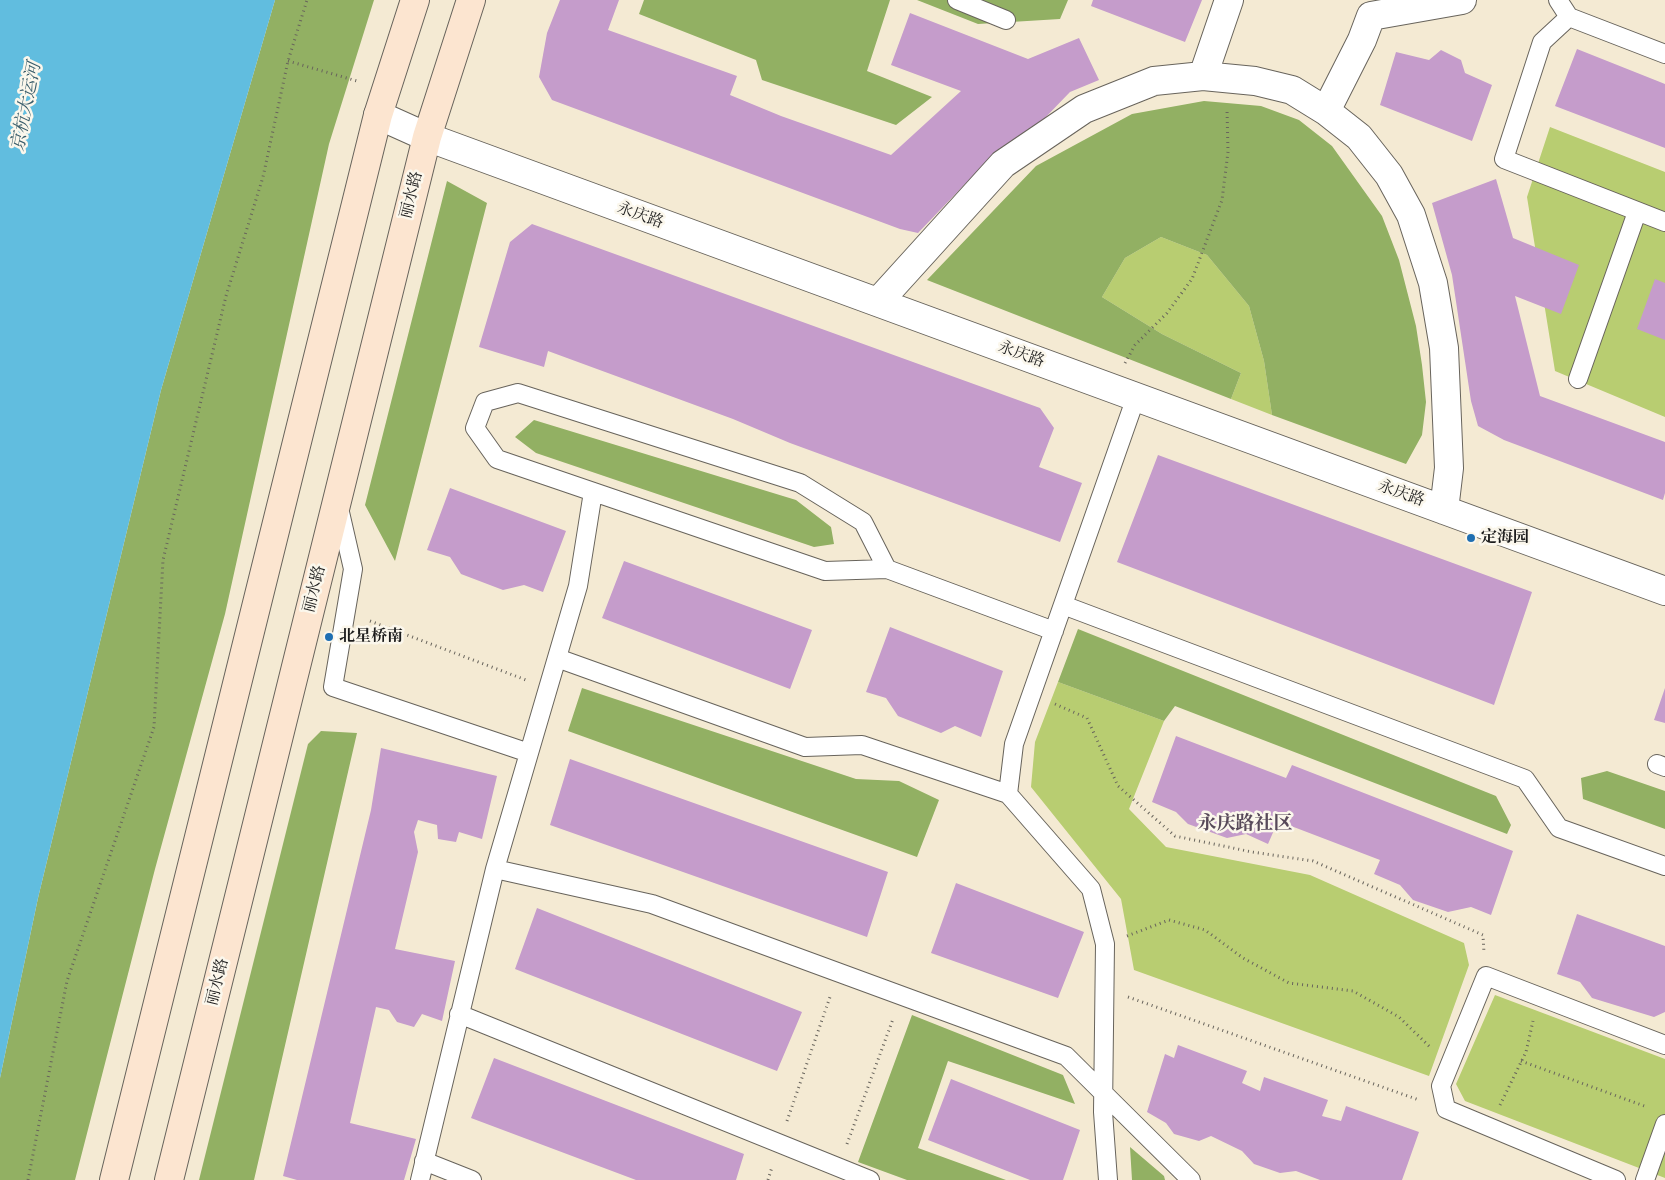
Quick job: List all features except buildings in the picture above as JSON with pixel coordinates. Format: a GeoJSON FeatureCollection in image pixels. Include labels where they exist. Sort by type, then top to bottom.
{"type":"FeatureCollection","features":[{"type":"Feature","properties":{"kind":"main road"},"geometry":{"type":"LineString","coordinates":[[114,1180],[378,115],[415,0]]}},
{"type":"Feature","properties":{"kind":"main road","name":"丽水路"},"geometry":{"type":"LineString","coordinates":[[169,1180],[427,137],[471,0]]}},
{"type":"Feature","properties":{"kind":"street"},"geometry":{"type":"LineString","coordinates":[[1215,77],[1229,0]]}},
{"type":"Feature","properties":{"kind":"street"},"geometry":{"type":"LineString","coordinates":[[1326,111],[1362,40],[1371,16],[1394,6],[1462,0]]}},
{"type":"Feature","properties":{"kind":"street"},"geometry":{"type":"LineString","coordinates":[[878,302],[1003,164],[1084,109],[1154,81],[1215,77],[1255,81],[1292,90],[1326,111],[1359,137],[1389,175],[1411,215],[1433,283],[1444,348],[1449,468],[1444,510]]}},
{"type":"Feature","properties":{"kind":"street","name":"永庆路"},"geometry":{"type":"LineString","coordinates":[[378,115],[427,137],[1665,591]]}},
{"type":"Feature","properties":{"kind":"lane"},"geometry":{"type":"LineString","coordinates":[[957,0],[1006,20]]}},
{"type":"Feature","properties":{"kind":"lane"},"geometry":{"type":"LineString","coordinates":[[1558,0],[1569,17],[1665,54]]}},
{"type":"Feature","properties":{"kind":"lane"},"geometry":{"type":"LineString","coordinates":[[1569,17],[1542,42],[1504,159],[1665,222]]}},
{"type":"Feature","properties":{"kind":"lane"},"geometry":{"type":"LineString","coordinates":[[1578,380],[1637,212]]}},
{"type":"Feature","properties":{"kind":"lane"},"geometry":{"type":"LineString","coordinates":[[1008,794],[1014,744],[1063,605],[1123,392]]}},
{"type":"Feature","properties":{"kind":"lane"},"geometry":{"type":"LineString","coordinates":[[887,569],[863,522],[800,483],[518,393],[484,402],[476,428],[497,459],[825,571],[887,569],[1054,631]]}},
{"type":"Feature","properties":{"kind":"lane"},"geometry":{"type":"LineString","coordinates":[[420,1180],[495,869],[578,586],[593,492]]}},
{"type":"Feature","properties":{"kind":"lane"},"geometry":{"type":"LineString","coordinates":[[337,500],[353,569],[333,687],[529,753]]}},
{"type":"Feature","properties":{"kind":"lane"},"geometry":{"type":"LineString","coordinates":[[1063,605],[1525,779],[1559,828],[1665,866]]}},
{"type":"Feature","properties":{"kind":"lane"},"geometry":{"type":"LineString","coordinates":[[556,658],[805,747],[862,745],[1008,794],[1090,889],[1105,944],[1103,1112],[1108,1180]]}},
{"type":"Feature","properties":{"kind":"lane"},"geometry":{"type":"LineString","coordinates":[[495,869],[652,904],[1066,1056],[1190,1180]]}},
{"type":"Feature","properties":{"kind":"lane"},"geometry":{"type":"LineString","coordinates":[[1616,1180],[1446,1109],[1441,1086],[1486,976],[1665,1045]]}},
{"type":"Feature","properties":{"kind":"lane"},"geometry":{"type":"LineString","coordinates":[[460,1014],[870,1180]]}},
{"type":"Feature","properties":{"kind":"lane"},"geometry":{"type":"LineString","coordinates":[[1645,1180],[1660,1117]]}},
{"type":"Feature","properties":{"kind":"lane"},"geometry":{"type":"LineString","coordinates":[[424,1161],[472,1180]]}},
{"type":"Feature","properties":{"kind":"path"},"geometry":{"type":"LineString","coordinates":[[28,1180],[67,981],[154,727],[163,560],[226,296],[262,177],[288,61],[307,0]]}},
{"type":"Feature","properties":{"kind":"path"},"geometry":{"type":"LineString","coordinates":[[288,61],[386,89]]}},
{"type":"Feature","properties":{"kind":"path"},"geometry":{"type":"LineString","coordinates":[[1123,392],[1136,345],[1167,313],[1192,279],[1222,200],[1228,152],[1215,77]]}},
{"type":"Feature","properties":{"kind":"path"},"geometry":{"type":"LineString","coordinates":[[346,612],[548,688]]}},
{"type":"Feature","properties":{"kind":"path"},"geometry":{"type":"LineString","coordinates":[[1031,694],[1086,718],[1118,786],[1175,836],[1252,852],[1313,861],[1483,936],[1486,976]]}},
{"type":"Feature","properties":{"kind":"path"},"geometry":{"type":"LineString","coordinates":[[1105,944],[1169,920],[1204,930],[1243,958],[1289,983],[1353,991],[1399,1017],[1449,1065]]}},
{"type":"Feature","properties":{"kind":"path"},"geometry":{"type":"LineString","coordinates":[[768,1180],[779,1143],[839,973]]}},
{"type":"Feature","properties":{"kind":"path"},"geometry":{"type":"LineString","coordinates":[[1105,989],[1446,1109]]}},
{"type":"Feature","properties":{"kind":"path"},"geometry":{"type":"LineString","coordinates":[[839,1168],[902,996]]}},
{"type":"Feature","properties":{"kind":"path"},"geometry":{"type":"LineString","coordinates":[[1489,1127],[1526,1052],[1538,996]]}},
{"type":"Feature","properties":{"kind":"path"},"geometry":{"type":"LineString","coordinates":[[1521,1061],[1660,1117]]}},
{"type":"Feature","properties":{"kind":"green space"},"geometry":{"type":"Polygon","coordinates":[[[275,0],[374,0],[329,144],[225,614],[155,869],[75,1180],[0,1180],[0,1078],[38,898],[161,390],[275,0]]]}},
{"type":"Feature","properties":{"kind":"green space"},"geometry":{"type":"Polygon","coordinates":[[[644,0],[890,0],[867,71],[932,97],[896,125],[762,80],[756,60],[639,14],[644,0]]]}},
{"type":"Feature","properties":{"kind":"green space"},"geometry":{"type":"Polygon","coordinates":[[[917,0],[1068,0],[1060,19],[978,24],[917,0]]]}},
{"type":"Feature","properties":{"kind":"green space"},"geometry":{"type":"Polygon","coordinates":[[[1204,101],[1261,106],[1299,120],[1332,146],[1382,216],[1399,260],[1416,326],[1426,402],[1422,435],[1406,464],[1272,415],[1264,361],[1249,306],[1207,255],[1161,237],[1125,258],[1102,297],[1162,334],[1241,373],[1231,399],[927,280],[1036,166],[1132,114],[1204,101]]]}},
{"type":"Feature","properties":{"kind":"green space"},"geometry":{"type":"Polygon","coordinates":[[[1550,127],[1665,172],[1665,417],[1555,371],[1527,197],[1550,127]]]}},
{"type":"Feature","properties":{"kind":"green space"},"geometry":{"type":"Polygon","coordinates":[[[447,181],[487,203],[395,561],[365,505],[447,181]]]}},
{"type":"Feature","properties":{"kind":"green space"},"geometry":{"type":"Polygon","coordinates":[[[1161,237],[1207,255],[1249,306],[1264,361],[1272,415],[1231,399],[1241,373],[1162,334],[1102,297],[1125,258],[1161,237]]]}},
{"type":"Feature","properties":{"kind":"green space"},"geometry":{"type":"Polygon","coordinates":[[[534,420],[796,500],[831,527],[834,544],[814,547],[536,453],[515,437],[534,420]]]}},
{"type":"Feature","properties":{"kind":"green space"},"geometry":{"type":"Polygon","coordinates":[[[1078,629],[1496,796],[1511,825],[1507,834],[1175,706],[1164,721],[1058,682],[1078,629]]]}},
{"type":"Feature","properties":{"kind":"green space"},"geometry":{"type":"Polygon","coordinates":[[[1058,682],[1164,721],[1129,809],[1166,847],[1310,875],[1464,943],[1469,965],[1429,1076],[1134,970],[1121,899],[1031,787],[1035,742],[1058,682]]]}},
{"type":"Feature","properties":{"kind":"green space"},"geometry":{"type":"Polygon","coordinates":[[[582,688],[856,779],[899,781],[939,800],[917,857],[568,731],[582,688]]]}},
{"type":"Feature","properties":{"kind":"green space"},"geometry":{"type":"Polygon","coordinates":[[[321,731],[357,733],[254,1180],[199,1180],[308,744],[321,731]]]}},
{"type":"Feature","properties":{"kind":"green space"},"geometry":{"type":"Polygon","coordinates":[[[1607,771],[1665,791],[1665,829],[1583,799],[1581,778],[1607,771]]]}},
{"type":"Feature","properties":{"kind":"green space"},"geometry":{"type":"Polygon","coordinates":[[[1495,995],[1665,1059],[1665,1178],[1465,1101],[1456,1084],[1495,995]]]}},
{"type":"Feature","properties":{"kind":"green space"},"geometry":{"type":"Polygon","coordinates":[[[912,1015],[1063,1075],[1075,1104],[948,1061],[918,1148],[1006,1180],[907,1180],[858,1162],[912,1015]]]}},
{"type":"Feature","properties":{"kind":"green space"},"geometry":{"type":"Polygon","coordinates":[[[1130,1147],[1164,1176],[1165,1180],[1132,1180],[1130,1147]]]}},
{"type":"Feature","properties":{"kind":"water","name":"京杭大运河"},"geometry":{"type":"Polygon","coordinates":[[[0,0],[275,0],[161,390],[38,898],[0,1078],[0,0]]]}},
{"type":"Feature","properties":{"kind":"place","name":"定海园"},"geometry":{"type":"Point","coordinates":[1471,538]}},
{"type":"Feature","properties":{"kind":"place","name":"北星桥南"},"geometry":{"type":"Point","coordinates":[329,637]}},
{"type":"Feature","properties":{"kind":"district","name":"永庆路社区"},"geometry":{"type":"Point","coordinates":[1245,824]}}]}
